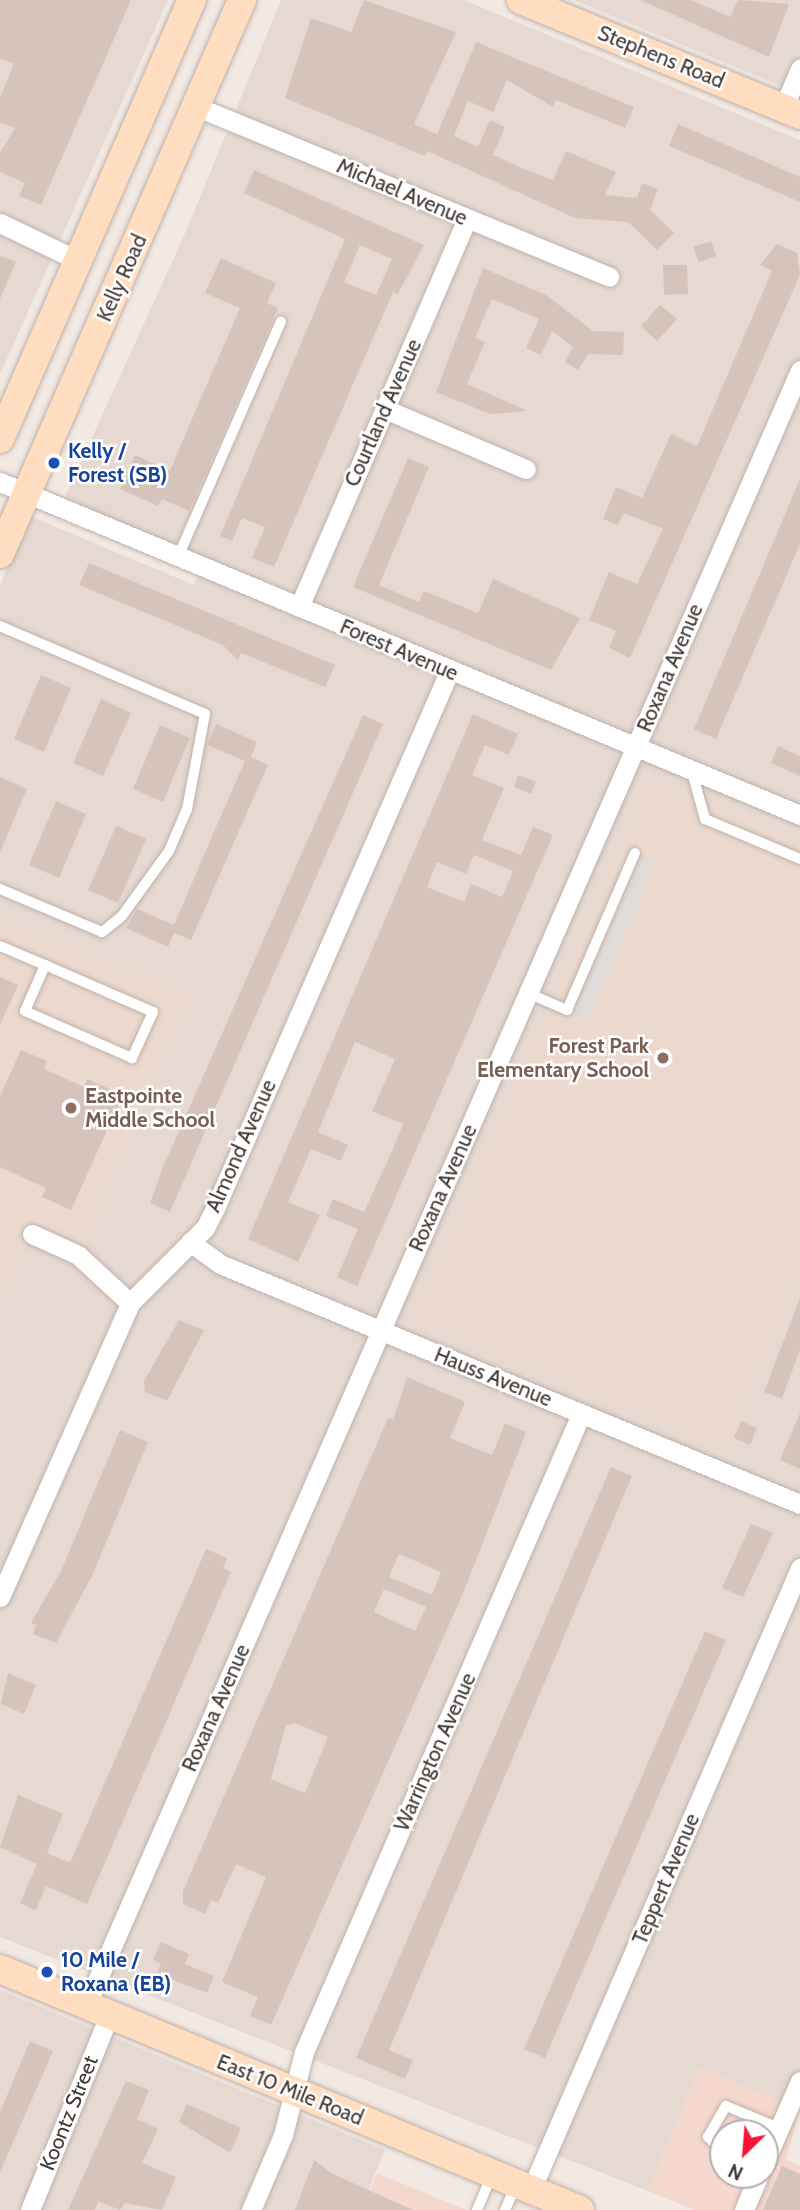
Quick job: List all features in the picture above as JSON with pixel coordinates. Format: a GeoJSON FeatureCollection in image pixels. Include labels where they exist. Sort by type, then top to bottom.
{"type":"FeatureCollection","features":[{"type":"Feature","properties":{"kind":"street"},"geometry":{"type":"LineString","coordinates":[[0,439],[192,0]]}},
{"type":"Feature","properties":{"kind":"street","name":"Kelly Road"},"geometry":{"type":"LineString","coordinates":[[0,554],[242,0]]}},
{"type":"Feature","properties":{"kind":"street","name":"Stephens Road"},"geometry":{"type":"LineString","coordinates":[[521,0],[791,112]]}},
{"type":"Feature","properties":{"kind":"street"},"geometry":{"type":"LineString","coordinates":[[791,112],[800,69]]}},
{"type":"Feature","properties":{"kind":"street","name":"Michael Avenue"},"geometry":{"type":"LineString","coordinates":[[195,106],[609,277]]}},
{"type":"Feature","properties":{"kind":"street","name":"Courtland Avenue"},"geometry":{"type":"LineString","coordinates":[[299,607],[467,219]]}},
{"type":"Feature","properties":{"kind":"street"},"geometry":{"type":"LineString","coordinates":[[0,223],[77,260]]}},
{"type":"Feature","properties":{"kind":"street","name":"Roxana Avenue"},"geometry":{"type":"LineString","coordinates":[[98,2011],[381,1331],[800,370]]}},
{"type":"Feature","properties":{"kind":"street"},"geometry":{"type":"LineString","coordinates":[[385,410],[526,469]]}},
{"type":"Feature","properties":{"kind":"street","name":"Forest Avenue"},"geometry":{"type":"LineString","coordinates":[[0,482],[449,672],[800,816]]}},
{"type":"Feature","properties":{"kind":"street","name":"Almond Avenue"},"geometry":{"type":"LineString","coordinates":[[0,1597],[130,1303],[190,1242],[216,1206],[449,672]]}},
{"type":"Feature","properties":{"kind":"street"},"geometry":{"type":"LineString","coordinates":[[32,1234],[78,1255],[130,1303]]}},
{"type":"Feature","properties":{"kind":"street","name":"Hauss Avenue"},"geometry":{"type":"LineString","coordinates":[[190,1242],[212,1260],[800,1504]]}},
{"type":"Feature","properties":{"kind":"street","name":"Warrington Avenue"},"geometry":{"type":"LineString","coordinates":[[251,2210],[284,2135],[292,2091],[581,1414]]}},
{"type":"Feature","properties":{"kind":"street","name":"Teppert Avenue"},"geometry":{"type":"LineString","coordinates":[[513,2182],[800,1568]]}},
{"type":"Feature","properties":{"kind":"street","name":"East 10 Mile Road"},"geometry":{"type":"LineString","coordinates":[[0,1969],[580,2210]]}},
{"type":"Feature","properties":{"kind":"street","name":"Koontz Street"},"geometry":{"type":"LineString","coordinates":[[30,2210],[98,2011]]}},
{"type":"Feature","properties":{"kind":"street"},"geometry":{"type":"LineString","coordinates":[[779,2128],[800,2081]]}},
{"type":"Feature","properties":{"kind":"street"},"geometry":{"type":"LineString","coordinates":[[744,2210],[753,2189]]}},
{"type":"Feature","properties":{"kind":"lane"},"geometry":{"type":"LineString","coordinates":[[177,557],[281,321]]}},
{"type":"Feature","properties":{"kind":"lane"},"geometry":{"type":"LineString","coordinates":[[0,625],[205,715],[187,809],[169,851],[122,916],[102,932],[0,889]]}},
{"type":"Feature","properties":{"kind":"lane"},"geometry":{"type":"LineString","coordinates":[[692,772],[705,819],[800,859]]}},
{"type":"Feature","properties":{"kind":"lane"},"geometry":{"type":"LineString","coordinates":[[528,993],[567,1010],[635,853]]}},
{"type":"Feature","properties":{"kind":"lane"},"geometry":{"type":"LineString","coordinates":[[0,946],[45,965],[153,1012],[132,1058],[25,1011],[45,965]]}},
{"type":"Feature","properties":{"kind":"lane"},"geometry":{"type":"LineString","coordinates":[[718,2119],[726,2106],[757,2119]]}},
{"type":"Feature","properties":{"kind":"lane"},"geometry":{"type":"LineString","coordinates":[[477,2210],[513,2182]]}},
{"type":"Feature","properties":{"kind":"lane"},"geometry":{"type":"LineString","coordinates":[[505,2210],[513,2182]]}},
{"type":"Feature","properties":{"kind":"shaded area"},"geometry":{"type":"Polygon","coordinates":[[[0,0],[168,0],[0,374],[0,0]]]}},
{"type":"Feature","properties":{"kind":"shaded area"},"geometry":{"type":"Polygon","coordinates":[[[281,0],[464,0],[800,140],[800,2110],[700,2068],[648,2191],[0,1937],[0,1302],[35,1221],[85,1243],[191,996],[0,915],[0,586],[27,515],[194,585],[205,558],[63,501],[184,236],[281,0]]]}},
{"type":"Feature","properties":{"kind":"shaded area"},"geometry":{"type":"Polygon","coordinates":[[[574,0],[800,0],[800,94],[574,0]]]}},
{"type":"Feature","properties":{"kind":"shaded area","name":"Forest Park Elementary School"},"geometry":{"type":"Polygon","coordinates":[[[649,776],[800,840],[800,1276],[726,1449],[412,1320],[649,776]]]}},
{"type":"Feature","properties":{"kind":"shaded area"},"geometry":{"type":"Polygon","coordinates":[[[635,853],[655,862],[588,1019],[567,1010],[635,853]]]}},
{"type":"Feature","properties":{"kind":"shaded area","name":"Eastpointe Middle School"},"geometry":{"type":"Polygon","coordinates":[[[0,915],[191,996],[85,1243],[35,1221],[0,1302],[0,915]]]}},
{"type":"Feature","properties":{"kind":"shaded area"},"geometry":{"type":"Polygon","coordinates":[[[0,1990],[385,2150],[360,2210],[0,2210],[0,1990]]]}},
{"type":"Feature","properties":{"kind":"shaded area"},"geometry":{"type":"Polygon","coordinates":[[[700,2068],[800,2110],[786,2160],[800,2166],[800,2210],[694,2210],[648,2191],[700,2068]]]}},
{"type":"Feature","properties":{"kind":"shaded area"},"geometry":{"type":"Polygon","coordinates":[[[377,2173],[466,2210],[361,2210],[377,2173]]]}},
{"type":"Feature","properties":{"kind":"building"},"geometry":{"type":"Polygon","coordinates":[[[0,0],[131,0],[41,205],[19,196],[25,183],[0,172],[0,153],[15,128],[0,122],[0,97],[14,64],[0,58],[0,0]]]}},
{"type":"Feature","properties":{"kind":"building"},"geometry":{"type":"Polygon","coordinates":[[[364,0],[456,32],[414,124],[437,134],[476,42],[634,107],[625,128],[556,100],[553,107],[507,80],[493,112],[468,101],[454,136],[478,147],[490,120],[505,127],[493,155],[522,168],[553,180],[566,151],[616,172],[605,195],[637,198],[642,183],[658,189],[650,210],[674,233],[657,250],[628,222],[575,218],[427,151],[425,156],[285,98],[311,18],[351,32],[364,0]]]}},
{"type":"Feature","properties":{"kind":"building"},"geometry":{"type":"Polygon","coordinates":[[[640,0],[691,0],[730,17],[738,0],[789,4],[769,57],[640,0]]]}},
{"type":"Feature","properties":{"kind":"building"},"geometry":{"type":"Polygon","coordinates":[[[678,124],[800,177],[800,202],[669,146],[678,124]]]}},
{"type":"Feature","properties":{"kind":"building"},"geometry":{"type":"Polygon","coordinates":[[[254,170],[424,245],[398,294],[393,292],[274,567],[252,558],[265,527],[242,518],[232,541],[220,536],[345,239],[244,193],[254,170]],[[360,245],[344,282],[376,295],[392,259],[360,245]]]}},
{"type":"Feature","properties":{"kind":"building"},"geometry":{"type":"Polygon","coordinates":[[[711,241],[716,256],[699,262],[693,247],[711,241]]]}},
{"type":"Feature","properties":{"kind":"building"},"geometry":{"type":"Polygon","coordinates":[[[777,244],[797,253],[800,275],[630,658],[609,648],[616,631],[589,620],[609,572],[637,584],[663,529],[624,513],[618,525],[603,519],[616,487],[642,498],[671,434],[697,446],[772,271],[760,265],[777,244]]]}},
{"type":"Feature","properties":{"kind":"building"},"geometry":{"type":"Polygon","coordinates":[[[0,256],[16,262],[0,299],[0,256]]]}},
{"type":"Feature","properties":{"kind":"building"},"geometry":{"type":"Polygon","coordinates":[[[221,258],[276,283],[267,303],[278,308],[189,511],[162,499],[158,506],[120,489],[135,455],[170,471],[240,308],[205,293],[221,258]]]}},
{"type":"Feature","properties":{"kind":"building"},"geometry":{"type":"Polygon","coordinates":[[[663,265],[687,265],[688,294],[664,295],[663,265]]]}},
{"type":"Feature","properties":{"kind":"building"},"geometry":{"type":"Polygon","coordinates":[[[483,268],[546,295],[593,331],[624,332],[623,355],[588,354],[578,370],[565,362],[573,347],[552,331],[541,355],[526,348],[539,319],[492,299],[475,338],[485,342],[467,384],[528,411],[490,414],[436,392],[483,268]]]}},
{"type":"Feature","properties":{"kind":"building"},"geometry":{"type":"Polygon","coordinates":[[[660,305],[677,319],[657,341],[641,326],[660,305]]]}},
{"type":"Feature","properties":{"kind":"building"},"geometry":{"type":"Polygon","coordinates":[[[408,458],[429,467],[379,585],[419,602],[424,591],[478,613],[493,579],[580,618],[551,670],[353,587],[408,458]]]}},
{"type":"Feature","properties":{"kind":"building"},"geometry":{"type":"Polygon","coordinates":[[[800,479],[800,544],[716,739],[694,729],[800,479]]]}},
{"type":"Feature","properties":{"kind":"building"},"geometry":{"type":"Polygon","coordinates":[[[89,563],[335,665],[325,687],[241,653],[238,660],[223,645],[79,585],[89,563]]]}},
{"type":"Feature","properties":{"kind":"building"},"geometry":{"type":"Polygon","coordinates":[[[41,675],[71,688],[44,752],[14,739],[41,675]]]}},
{"type":"Feature","properties":{"kind":"building"},"geometry":{"type":"Polygon","coordinates":[[[101,699],[131,713],[103,776],[73,763],[101,699]]]}},
{"type":"Feature","properties":{"kind":"building"},"geometry":{"type":"Polygon","coordinates":[[[473,714],[518,734],[509,755],[485,745],[472,775],[504,788],[482,840],[521,855],[533,827],[553,835],[357,1286],[337,1277],[358,1229],[326,1216],[333,1199],[364,1212],[393,1149],[403,1124],[372,1111],[395,1059],[355,1042],[318,1132],[348,1145],[341,1161],[311,1149],[288,1202],[320,1215],[298,1262],[248,1239],[473,714]],[[474,855],[466,874],[437,862],[427,887],[464,902],[471,884],[502,897],[513,871],[474,855]]]}},
{"type":"Feature","properties":{"kind":"building"},"geometry":{"type":"Polygon","coordinates":[[[363,715],[383,724],[170,1212],[150,1203],[163,1167],[363,715]]]}},
{"type":"Feature","properties":{"kind":"building"},"geometry":{"type":"Polygon","coordinates":[[[216,724],[257,742],[251,757],[268,765],[191,940],[174,933],[168,947],[126,928],[137,909],[174,925],[245,761],[207,745],[216,724]]]}},
{"type":"Feature","properties":{"kind":"building"},"geometry":{"type":"Polygon","coordinates":[[[160,725],[190,738],[163,802],[133,789],[160,725]]]}},
{"type":"Feature","properties":{"kind":"building"},"geometry":{"type":"Polygon","coordinates":[[[778,746],[800,756],[800,776],[771,763],[778,746]]]}},
{"type":"Feature","properties":{"kind":"building"},"geometry":{"type":"Polygon","coordinates":[[[518,775],[536,782],[531,794],[514,787],[518,775]]]}},
{"type":"Feature","properties":{"kind":"building"},"geometry":{"type":"Polygon","coordinates":[[[0,777],[27,789],[0,852],[0,777]]]}},
{"type":"Feature","properties":{"kind":"building"},"geometry":{"type":"Polygon","coordinates":[[[56,801],[86,814],[59,878],[29,865],[56,801]]]}},
{"type":"Feature","properties":{"kind":"building"},"geometry":{"type":"Polygon","coordinates":[[[116,826],[146,839],[118,903],[88,890],[116,826]]]}},
{"type":"Feature","properties":{"kind":"building"},"geometry":{"type":"Polygon","coordinates":[[[0,977],[18,985],[0,1025],[0,977]]]}},
{"type":"Feature","properties":{"kind":"building"},"geometry":{"type":"Polygon","coordinates":[[[21,1050],[47,1061],[44,1069],[84,1087],[87,1079],[123,1095],[71,1210],[42,1197],[46,1188],[0,1167],[0,1096],[21,1050]]]}},
{"type":"Feature","properties":{"kind":"building"},"geometry":{"type":"Polygon","coordinates":[[[800,1298],[800,1349],[782,1399],[764,1392],[800,1298]]]}},
{"type":"Feature","properties":{"kind":"building"},"geometry":{"type":"Polygon","coordinates":[[[179,1320],[204,1330],[167,1401],[145,1392],[144,1381],[179,1320]]]}},
{"type":"Feature","properties":{"kind":"building"},"geometry":{"type":"Polygon","coordinates":[[[407,1377],[465,1402],[450,1438],[492,1455],[505,1423],[526,1432],[464,1591],[271,2025],[250,2016],[258,1997],[222,1982],[266,1877],[236,1864],[218,1903],[211,1900],[205,1914],[183,1904],[183,1891],[388,1418],[393,1420],[407,1377]],[[399,1554],[389,1577],[432,1595],[441,1572],[399,1554]],[[384,1589],[374,1612],[415,1631],[426,1607],[384,1589]],[[295,1723],[286,1725],[271,1779],[305,1793],[328,1737],[295,1723]]]}},
{"type":"Feature","properties":{"kind":"building"},"geometry":{"type":"Polygon","coordinates":[[[800,1413],[800,1469],[780,1460],[800,1413]]]}},
{"type":"Feature","properties":{"kind":"building"},"geometry":{"type":"Polygon","coordinates":[[[741,1421],[757,1428],[750,1445],[734,1438],[741,1421]]]}},
{"type":"Feature","properties":{"kind":"building"},"geometry":{"type":"Polygon","coordinates":[[[120,1430],[148,1442],[92,1576],[56,1643],[33,1634],[36,1625],[31,1623],[61,1571],[120,1430]]]}},
{"type":"Feature","properties":{"kind":"building"},"geometry":{"type":"Polygon","coordinates":[[[611,1467],[632,1476],[389,2050],[413,2060],[405,2079],[356,2058],[611,1467]]]}},
{"type":"Feature","properties":{"kind":"building"},"geometry":{"type":"Polygon","coordinates":[[[751,1524],[773,1533],[743,1597],[722,1588],[751,1524]]]}},
{"type":"Feature","properties":{"kind":"building"},"geometry":{"type":"Polygon","coordinates":[[[206,1549],[227,1558],[223,1568],[231,1572],[87,1904],[46,1886],[36,1910],[20,1903],[37,1864],[0,1847],[18,1795],[63,1814],[47,1853],[70,1863],[206,1549]]]}},
{"type":"Feature","properties":{"kind":"building"},"geometry":{"type":"Polygon","coordinates":[[[705,1631],[726,1640],[545,2058],[524,2049],[705,1631]]]}},
{"type":"Feature","properties":{"kind":"building"},"geometry":{"type":"Polygon","coordinates":[[[8,1673],[36,1685],[24,1714],[1,1704],[8,1673]]]}},
{"type":"Feature","properties":{"kind":"building"},"geometry":{"type":"Polygon","coordinates":[[[161,1942],[189,1954],[185,1964],[214,1976],[207,1993],[157,1974],[161,1964],[153,1960],[161,1942]]]}},
{"type":"Feature","properties":{"kind":"building"},"geometry":{"type":"Polygon","coordinates":[[[30,2041],[53,2051],[0,2172],[0,2112],[30,2041]]]}},
{"type":"Feature","properties":{"kind":"building"},"geometry":{"type":"Polygon","coordinates":[[[126,2081],[149,2090],[137,2119],[158,2129],[142,2163],[176,2177],[162,2210],[125,2203],[120,2210],[98,2201],[95,2210],[68,2210],[126,2081]]]}},
{"type":"Feature","properties":{"kind":"building"},"geometry":{"type":"Polygon","coordinates":[[[187,2104],[241,2128],[230,2153],[179,2122],[187,2104]]]}},
{"type":"Feature","properties":{"kind":"building"},"geometry":{"type":"Polygon","coordinates":[[[314,2160],[333,2174],[413,2210],[295,2210],[314,2160]]]}},
{"type":"Feature","properties":{"kind":"building"},"geometry":{"type":"Polygon","coordinates":[[[782,2166],[800,2174],[800,2210],[763,2210],[772,2189],[779,2189],[782,2166]]]}},
{"type":"Feature","properties":{"kind":"place","name":"Kelly / Forest (SB)"},"geometry":{"type":"Point","coordinates":[54,463]}},
{"type":"Feature","properties":{"kind":"place","name":"Forest Park Elementary School"},"geometry":{"type":"Point","coordinates":[663,1058]}},
{"type":"Feature","properties":{"kind":"place","name":"Eastpointe Middle School"},"geometry":{"type":"Point","coordinates":[71,1108]}},
{"type":"Feature","properties":{"kind":"place","name":"10 Mile / Roxana (EB)"},"geometry":{"type":"Point","coordinates":[47,1972]}}]}
